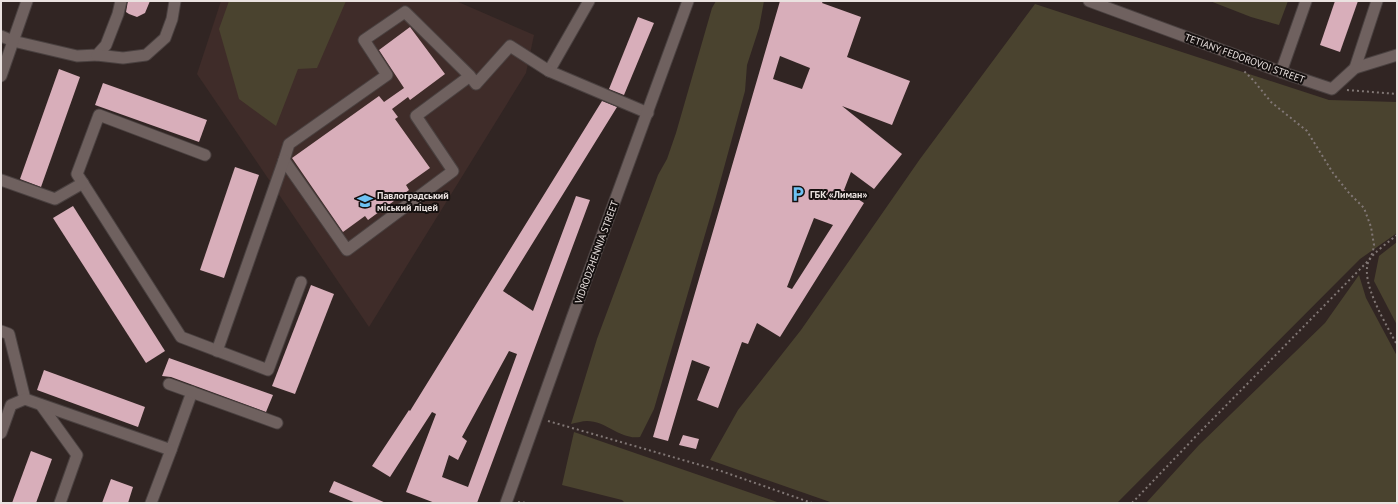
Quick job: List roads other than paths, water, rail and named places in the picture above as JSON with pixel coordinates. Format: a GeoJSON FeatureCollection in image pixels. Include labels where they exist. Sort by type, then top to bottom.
{"type":"FeatureCollection","features":[{"type":"Feature","properties":{"kind":"street"},"geometry":{"type":"LineString","coordinates":[[1,76],[27,1]]}},
{"type":"Feature","properties":{"kind":"street"},"geometry":{"type":"LineString","coordinates":[[97,55],[106,45],[118,14],[121,1]]}},
{"type":"Feature","properties":{"kind":"street"},"geometry":{"type":"LineString","coordinates":[[1,36],[77,56],[97,55],[123,58],[146,55],[165,38],[172,19],[175,1]]}},
{"type":"Feature","properties":{"kind":"street"},"geometry":{"type":"LineString","coordinates":[[549,71],[589,1]]}},
{"type":"Feature","properties":{"kind":"street","name":"VIDRODZHENNIA STREET"},"geometry":{"type":"LineString","coordinates":[[506,503],[688,1]]}},
{"type":"Feature","properties":{"kind":"street","name":"TETIANY FEDOROVOI STREET"},"geometry":{"type":"LineString","coordinates":[[1089,1],[1281,72],[1332,88],[1355,68]]}},
{"type":"Feature","properties":{"kind":"street"},"geometry":{"type":"LineString","coordinates":[[1281,72],[1306,1]]}},
{"type":"Feature","properties":{"kind":"street"},"geometry":{"type":"LineString","coordinates":[[1355,68],[1377,1]]}},
{"type":"Feature","properties":{"kind":"street"},"geometry":{"type":"LineString","coordinates":[[217,351],[289,144],[387,75],[364,40],[405,12],[470,76],[476,84],[510,46],[549,71],[648,113]]}},
{"type":"Feature","properties":{"kind":"street"},"geometry":{"type":"LineString","coordinates":[[1355,68],[1397,56]]}},
{"type":"Feature","properties":{"kind":"street"},"geometry":{"type":"LineString","coordinates":[[284,160],[348,250],[453,171],[416,116],[470,76]]}},
{"type":"Feature","properties":{"kind":"street"},"geometry":{"type":"LineString","coordinates":[[205,155],[98,115],[77,174],[181,337],[268,370],[301,282]]}},
{"type":"Feature","properties":{"kind":"street"},"geometry":{"type":"LineString","coordinates":[[1,180],[55,199],[83,183]]}},
{"type":"Feature","properties":{"kind":"street"},"geometry":{"type":"LineString","coordinates":[[1,331],[9,334],[25,399]]}},
{"type":"Feature","properties":{"kind":"street"},"geometry":{"type":"LineString","coordinates":[[169,384],[277,423]]}},
{"type":"Feature","properties":{"kind":"street"},"geometry":{"type":"LineString","coordinates":[[151,503],[192,392]]}},
{"type":"Feature","properties":{"kind":"street"},"geometry":{"type":"LineString","coordinates":[[1,433],[11,405],[25,399],[170,450]]}},
{"type":"Feature","properties":{"kind":"street"},"geometry":{"type":"LineString","coordinates":[[41,405],[77,455],[60,503]]}},
{"type":"Feature","properties":{"kind":"place","name":"ГБК «Лиман»"},"geometry":{"type":"Point","coordinates":[798,194]}},
{"type":"Feature","properties":{"kind":"place","name":"Павлоградський міський ліцей"},"geometry":{"type":"Point","coordinates":[365,201]}}]}
